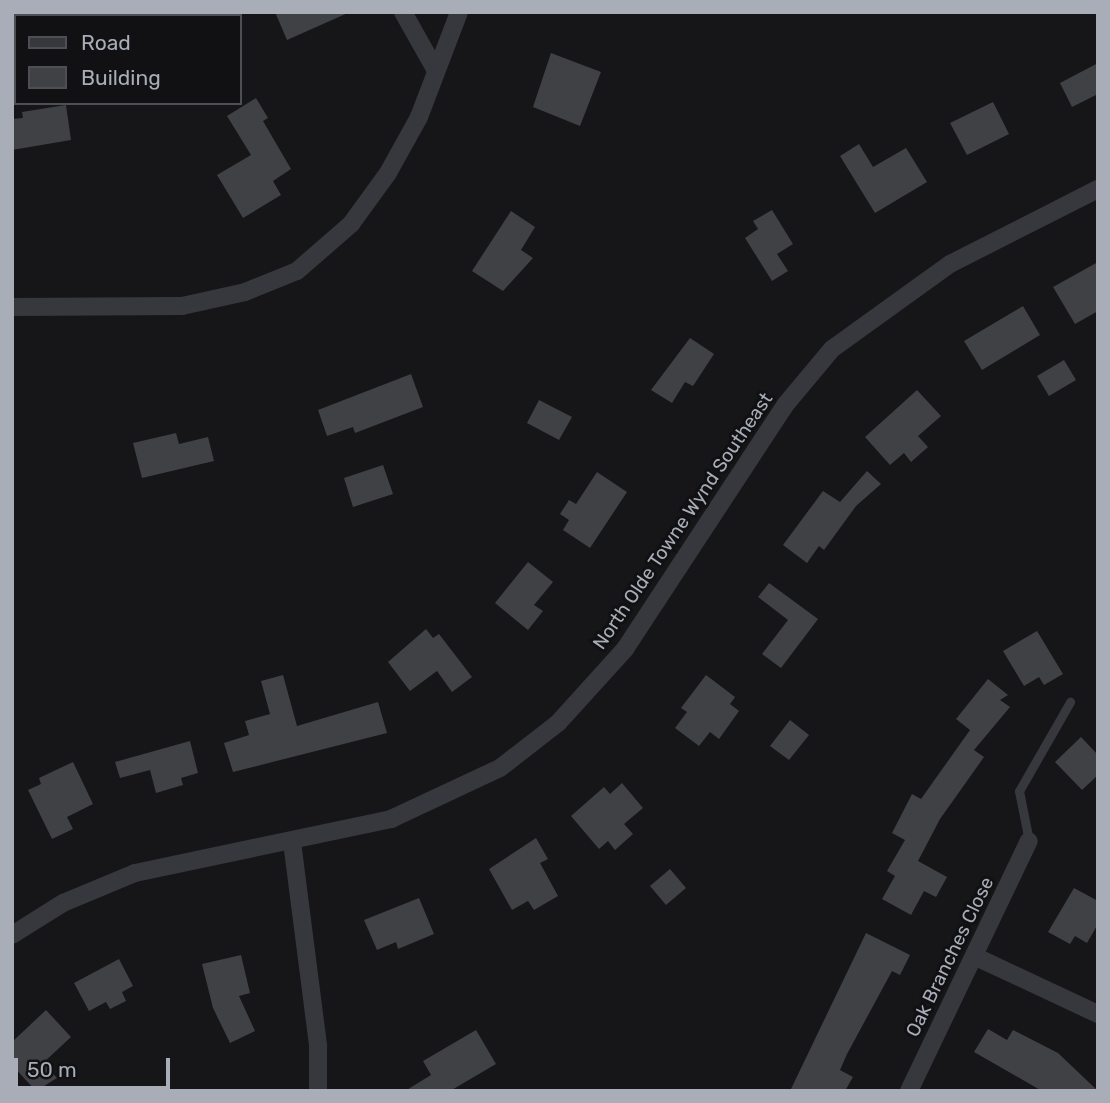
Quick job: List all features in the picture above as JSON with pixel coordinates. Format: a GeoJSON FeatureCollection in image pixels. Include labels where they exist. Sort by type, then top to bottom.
{"type":"FeatureCollection","features":[{"type":"Feature","properties":{"kind":"street"},"geometry":{"type":"LineString","coordinates":[[403,12],[435,69]]}},
{"type":"Feature","properties":{"kind":"street"},"geometry":{"type":"LineString","coordinates":[[12,307],[181,306],[245,292],[297,271],[332,244],[370,202],[419,117],[435,69],[459,12]]}},
{"type":"Feature","properties":{"kind":"street","name":"North Olde Towne Wynd Southeast"},"geometry":{"type":"LineString","coordinates":[[12,935],[63,903],[135,873],[292,842],[431,804],[529,748],[585,696],[625,649],[786,404],[832,349],[950,264],[1098,189]]}},
{"type":"Feature","properties":{"kind":"street","name":"Oak Branches Close"},"geometry":{"type":"LineString","coordinates":[[909,1091],[1029,841]]}},
{"type":"Feature","properties":{"kind":"street"},"geometry":{"type":"LineString","coordinates":[[292,842],[318,1046],[318,1091]]}},
{"type":"Feature","properties":{"kind":"street"},"geometry":{"type":"LineString","coordinates":[[974,956],[1098,1014]]}},
{"type":"Feature","properties":{"kind":"lane"},"geometry":{"type":"LineString","coordinates":[[1029,841],[1019,791],[1070,702]]}},
{"type":"Feature","properties":{"kind":"building"},"geometry":{"type":"Polygon","coordinates":[[[275,12],[350,12],[287,40],[275,12]]]}},
{"type":"Feature","properties":{"kind":"building"},"geometry":{"type":"Polygon","coordinates":[[[551,53],[601,72],[580,126],[533,107],[551,53]]]}},
{"type":"Feature","properties":{"kind":"building"},"geometry":{"type":"Polygon","coordinates":[[[1098,63],[1098,94],[1072,107],[1060,83],[1098,63]]]}},
{"type":"Feature","properties":{"kind":"building"},"geometry":{"type":"Polygon","coordinates":[[[256,98],[268,118],[263,121],[291,169],[273,181],[281,195],[243,218],[217,175],[251,155],[227,116],[256,98]]]}},
{"type":"Feature","properties":{"kind":"building"},"geometry":{"type":"Polygon","coordinates":[[[993,102],[1009,134],[967,155],[950,123],[993,102]]]}},
{"type":"Feature","properties":{"kind":"building"},"geometry":{"type":"Polygon","coordinates":[[[66,105],[71,140],[12,150],[12,119],[23,118],[22,112],[66,105]]]}},
{"type":"Feature","properties":{"kind":"building"},"geometry":{"type":"Polygon","coordinates":[[[859,144],[873,167],[906,148],[927,182],[875,213],[840,156],[859,144]]]}},
{"type":"Feature","properties":{"kind":"building"},"geometry":{"type":"Polygon","coordinates":[[[772,210],[793,244],[777,254],[788,271],[772,281],[745,238],[758,229],[753,221],[772,210]]]}},
{"type":"Feature","properties":{"kind":"building"},"geometry":{"type":"Polygon","coordinates":[[[511,211],[535,227],[521,250],[533,258],[503,291],[472,271],[511,211]]]}},
{"type":"Feature","properties":{"kind":"building"},"geometry":{"type":"Polygon","coordinates":[[[1098,262],[1098,311],[1075,324],[1053,287],[1098,262]]]}},
{"type":"Feature","properties":{"kind":"building"},"geometry":{"type":"Polygon","coordinates":[[[1023,306],[1040,335],[982,370],[964,341],[1023,306]]]}},
{"type":"Feature","properties":{"kind":"building"},"geometry":{"type":"Polygon","coordinates":[[[690,338],[714,354],[693,386],[685,382],[672,403],[651,390],[690,338]]]}},
{"type":"Feature","properties":{"kind":"building"},"geometry":{"type":"Polygon","coordinates":[[[1064,360],[1076,380],[1049,396],[1037,376],[1064,360]]]}},
{"type":"Feature","properties":{"kind":"building"},"geometry":{"type":"Polygon","coordinates":[[[411,374],[423,407],[355,433],[353,427],[327,436],[318,410],[411,374]]]}},
{"type":"Feature","properties":{"kind":"building"},"geometry":{"type":"Polygon","coordinates":[[[917,390],[941,416],[918,436],[928,447],[911,462],[904,453],[890,465],[865,437],[917,390]]]}},
{"type":"Feature","properties":{"kind":"building"},"geometry":{"type":"Polygon","coordinates":[[[539,400],[572,417],[559,440],[527,423],[539,400]]]}},
{"type":"Feature","properties":{"kind":"building"},"geometry":{"type":"Polygon","coordinates":[[[176,433],[179,444],[208,437],[214,461],[142,478],[133,443],[176,433]]]}},
{"type":"Feature","properties":{"kind":"building"},"geometry":{"type":"Polygon","coordinates":[[[383,465],[393,494],[353,507],[344,478],[383,465]]]}},
{"type":"Feature","properties":{"kind":"building"},"geometry":{"type":"Polygon","coordinates":[[[867,471],[881,484],[856,506],[824,550],[819,546],[807,563],[783,545],[823,491],[840,502],[867,471]]]}},
{"type":"Feature","properties":{"kind":"building"},"geometry":{"type":"Polygon","coordinates":[[[597,472],[627,492],[590,548],[563,530],[569,520],[560,514],[569,500],[576,504],[597,472]]]}},
{"type":"Feature","properties":{"kind":"building"},"geometry":{"type":"Polygon","coordinates":[[[528,562],[553,582],[534,605],[543,611],[528,630],[495,603],[528,562]]]}},
{"type":"Feature","properties":{"kind":"building"},"geometry":{"type":"Polygon","coordinates":[[[769,583],[818,619],[781,668],[762,654],[788,620],[758,597],[769,583]]]}},
{"type":"Feature","properties":{"kind":"building"},"geometry":{"type":"Polygon","coordinates":[[[426,629],[433,638],[439,634],[472,677],[452,692],[437,671],[410,691],[388,662],[426,629]]]}},
{"type":"Feature","properties":{"kind":"building"},"geometry":{"type":"Polygon","coordinates":[[[1037,631],[1063,674],[1044,685],[1039,677],[1024,686],[1003,651],[1037,631]]]}},
{"type":"Feature","properties":{"kind":"building"},"geometry":{"type":"Polygon","coordinates":[[[283,675],[297,726],[378,702],[387,733],[233,772],[224,743],[249,735],[245,721],[270,714],[261,681],[283,675]]]}},
{"type":"Feature","properties":{"kind":"building"},"geometry":{"type":"Polygon","coordinates":[[[706,675],[735,697],[730,704],[739,711],[719,739],[710,732],[699,746],[675,728],[687,712],[681,708],[706,675]]]}},
{"type":"Feature","properties":{"kind":"building"},"geometry":{"type":"Polygon","coordinates":[[[988,679],[1008,695],[1000,700],[1010,707],[974,750],[984,757],[940,819],[918,861],[947,877],[936,897],[924,891],[911,915],[882,899],[895,876],[887,871],[905,840],[892,833],[912,794],[921,799],[970,730],[956,719],[988,679]]]}},
{"type":"Feature","properties":{"kind":"building"},"geometry":{"type":"Polygon","coordinates":[[[790,720],[809,735],[789,760],[770,746],[790,720]]]}},
{"type":"Feature","properties":{"kind":"building"},"geometry":{"type":"Polygon","coordinates":[[[1081,737],[1098,755],[1098,775],[1082,790],[1055,762],[1081,737]]]}},
{"type":"Feature","properties":{"kind":"building"},"geometry":{"type":"Polygon","coordinates":[[[190,741],[198,773],[181,778],[183,785],[156,793],[150,770],[120,778],[115,762],[190,741]]]}},
{"type":"Feature","properties":{"kind":"building"},"geometry":{"type":"Polygon","coordinates":[[[73,762],[93,804],[67,817],[73,829],[52,839],[28,790],[41,784],[39,778],[73,762]]]}},
{"type":"Feature","properties":{"kind":"building"},"geometry":{"type":"Polygon","coordinates":[[[622,783],[643,808],[624,824],[633,834],[615,850],[608,841],[599,849],[571,816],[604,787],[610,794],[622,783]]]}},
{"type":"Feature","properties":{"kind":"building"},"geometry":{"type":"Polygon","coordinates":[[[536,838],[548,859],[540,863],[558,896],[534,910],[528,901],[512,910],[489,869],[536,838]]]}},
{"type":"Feature","properties":{"kind":"building"},"geometry":{"type":"Polygon","coordinates":[[[670,869],[686,888],[666,905],[650,886],[670,869]]]}},
{"type":"Feature","properties":{"kind":"building"},"geometry":{"type":"Polygon","coordinates":[[[1074,888],[1098,901],[1098,924],[1087,943],[1075,936],[1070,944],[1048,932],[1074,888]]]}},
{"type":"Feature","properties":{"kind":"building"},"geometry":{"type":"Polygon","coordinates":[[[419,898],[434,934],[398,949],[396,942],[377,950],[364,920],[419,898]]]}},
{"type":"Feature","properties":{"kind":"building"},"geometry":{"type":"Polygon","coordinates":[[[866,933],[910,955],[900,975],[892,971],[847,1054],[840,1070],[853,1077],[845,1091],[790,1091],[866,933]]]}},
{"type":"Feature","properties":{"kind":"building"},"geometry":{"type":"Polygon","coordinates":[[[241,955],[250,993],[239,996],[255,1031],[230,1043],[213,1008],[202,964],[241,955]]]}},
{"type":"Feature","properties":{"kind":"building"},"geometry":{"type":"Polygon","coordinates":[[[119,959],[133,986],[122,992],[126,1001],[110,1009],[106,1002],[89,1011],[74,983],[119,959]]]}},
{"type":"Feature","properties":{"kind":"building"},"geometry":{"type":"Polygon","coordinates":[[[46,1010],[71,1037],[43,1063],[57,1078],[36,1091],[12,1065],[12,1042],[46,1010]]]}},
{"type":"Feature","properties":{"kind":"building"},"geometry":{"type":"Polygon","coordinates":[[[988,1029],[1007,1040],[1013,1030],[1058,1053],[1098,1091],[1042,1091],[974,1052],[988,1029]]]}},
{"type":"Feature","properties":{"kind":"building"},"geometry":{"type":"Polygon","coordinates":[[[476,1030],[496,1064],[450,1091],[405,1091],[431,1075],[423,1061],[476,1030]]]}}]}
